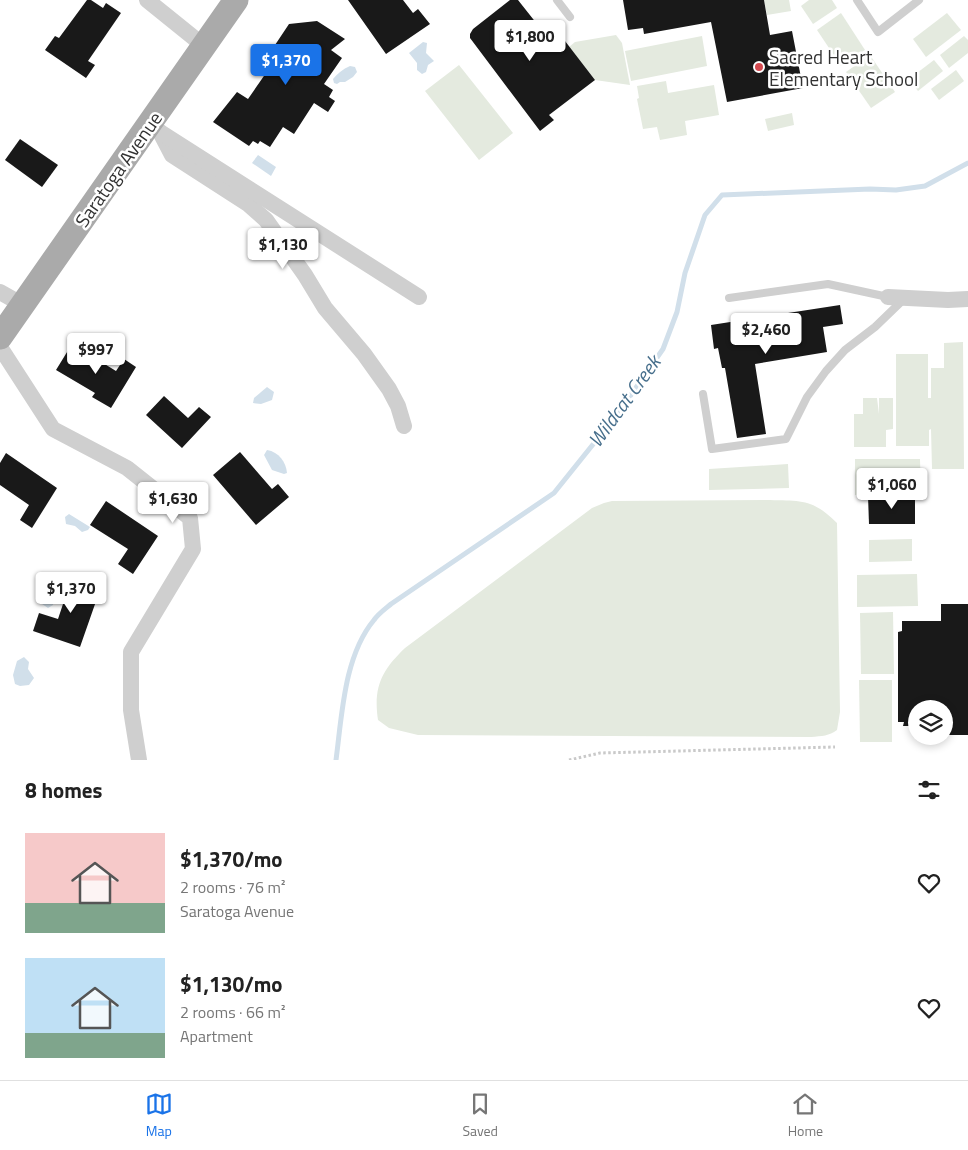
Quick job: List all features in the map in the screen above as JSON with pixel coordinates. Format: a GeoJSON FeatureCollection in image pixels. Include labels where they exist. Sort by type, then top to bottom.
{"type":"FeatureCollection","features":[{"type":"Feature","properties":{"kind":"main road","name":"Saratoga Avenue"},"geometry":{"type":"LineString","coordinates":[[0,337],[155,129],[204,46],[236,0]]}},
{"type":"Feature","properties":{"kind":"street"},"geometry":{"type":"LineString","coordinates":[[147,0],[204,46]]}},
{"type":"Feature","properties":{"kind":"street"},"geometry":{"type":"LineString","coordinates":[[155,129],[419,297]]}},
{"type":"Feature","properties":{"kind":"street"},"geometry":{"type":"LineString","coordinates":[[155,129],[172,155],[248,204],[266,220],[301,268],[325,308],[364,354],[389,389],[398,406],[404,426]]}},
{"type":"Feature","properties":{"kind":"street"},"geometry":{"type":"LineString","coordinates":[[0,292],[23,305]]}},
{"type":"Feature","properties":{"kind":"street"},"geometry":{"type":"LineString","coordinates":[[896,298],[968,299]]}},
{"type":"Feature","properties":{"kind":"street"},"geometry":{"type":"LineString","coordinates":[[0,347],[54,429],[127,468],[190,518],[192,549],[131,652],[131,710],[139,760]]}},
{"type":"Feature","properties":{"kind":"lane"},"geometry":{"type":"LineString","coordinates":[[557,0],[570,18]]}},
{"type":"Feature","properties":{"kind":"lane"},"geometry":{"type":"LineString","coordinates":[[856,0],[878,32],[919,0]]}},
{"type":"Feature","properties":{"kind":"lane"},"geometry":{"type":"LineString","coordinates":[[704,394],[712,449],[786,439],[807,397],[826,371],[845,350],[875,327],[896,298],[828,284],[729,298]]}},
{"type":"Feature","properties":{"kind":"path"},"geometry":{"type":"LineString","coordinates":[[569,760],[600,753],[835,747]]}},
{"type":"Feature","properties":{"kind":"shaded area"},"geometry":{"type":"Polygon","coordinates":[[[764,0],[789,0],[791,11],[767,15],[764,0]]]}},
{"type":"Feature","properties":{"kind":"shaded area"},"geometry":{"type":"Polygon","coordinates":[[[809,0],[832,0],[837,8],[813,24],[801,6],[809,0]]]}},
{"type":"Feature","properties":{"kind":"shaded area"},"geometry":{"type":"Polygon","coordinates":[[[841,13],[865,50],[841,66],[817,30],[841,13]]]}},
{"type":"Feature","properties":{"kind":"shaded area"},"geometry":{"type":"Polygon","coordinates":[[[947,13],[961,30],[926,57],[913,39],[947,13]]]}},
{"type":"Feature","properties":{"kind":"shaded area"},"geometry":{"type":"Polygon","coordinates":[[[616,35],[622,43],[630,85],[595,80],[569,47],[575,42],[616,35]]]}},
{"type":"Feature","properties":{"kind":"shaded area"},"geometry":{"type":"Polygon","coordinates":[[[702,36],[707,66],[631,81],[625,51],[702,36]]]}},
{"type":"Feature","properties":{"kind":"shaded area"},"geometry":{"type":"Polygon","coordinates":[[[964,36],[968,40],[968,53],[949,68],[940,55],[964,36]]]}},
{"type":"Feature","properties":{"kind":"shaded area"},"geometry":{"type":"Polygon","coordinates":[[[423,42],[427,43],[426,53],[434,61],[428,65],[426,72],[422,74],[417,70],[417,63],[409,53],[423,42]]]}},
{"type":"Feature","properties":{"kind":"shaded area"},"geometry":{"type":"Polygon","coordinates":[[[870,55],[895,92],[871,108],[846,72],[870,55]]]}},
{"type":"Feature","properties":{"kind":"shaded area"},"geometry":{"type":"Polygon","coordinates":[[[934,60],[943,71],[918,91],[909,79],[934,60]]]}},
{"type":"Feature","properties":{"kind":"shaded area"},"geometry":{"type":"Polygon","coordinates":[[[459,65],[513,133],[479,160],[425,91],[459,65]]]}},
{"type":"Feature","properties":{"kind":"shaded area"},"geometry":{"type":"Polygon","coordinates":[[[350,66],[355,67],[357,72],[353,77],[345,82],[334,83],[333,79],[350,66]]]}},
{"type":"Feature","properties":{"kind":"shaded area"},"geometry":{"type":"Polygon","coordinates":[[[956,70],[964,81],[939,100],[931,89],[956,70]]]}},
{"type":"Feature","properties":{"kind":"shaded area"},"geometry":{"type":"Polygon","coordinates":[[[666,81],[668,93],[714,85],[719,115],[685,121],[687,135],[660,140],[657,127],[643,129],[637,99],[639,98],[637,86],[666,81]]]}},
{"type":"Feature","properties":{"kind":"shaded area"},"geometry":{"type":"Polygon","coordinates":[[[792,113],[794,125],[768,131],[765,119],[792,113]]]}},
{"type":"Feature","properties":{"kind":"shaded area"},"geometry":{"type":"Polygon","coordinates":[[[258,155],[276,167],[271,176],[252,163],[258,155]]]}},
{"type":"Feature","properties":{"kind":"shaded area"},"geometry":{"type":"Polygon","coordinates":[[[963,342],[964,469],[932,469],[931,429],[929,430],[929,446],[896,446],[896,354],[928,354],[928,398],[931,398],[931,368],[944,368],[944,343],[963,342]]]}},
{"type":"Feature","properties":{"kind":"shaded area"},"geometry":{"type":"Polygon","coordinates":[[[267,387],[274,392],[272,400],[261,404],[253,403],[254,398],[267,387]]]}},
{"type":"Feature","properties":{"kind":"shaded area"},"geometry":{"type":"Polygon","coordinates":[[[863,398],[877,398],[879,414],[879,398],[893,398],[893,429],[886,430],[886,447],[854,447],[854,414],[863,414],[863,398]]]}},
{"type":"Feature","properties":{"kind":"shaded area"},"geometry":{"type":"Polygon","coordinates":[[[267,450],[281,458],[287,473],[284,474],[272,470],[264,455],[267,450]]]}},
{"type":"Feature","properties":{"kind":"shaded area"},"geometry":{"type":"Polygon","coordinates":[[[855,459],[920,459],[921,495],[855,495],[855,459]]]}},
{"type":"Feature","properties":{"kind":"shaded area"},"geometry":{"type":"Polygon","coordinates":[[[788,464],[789,488],[709,490],[709,469],[788,464]]]}},
{"type":"Feature","properties":{"kind":"shaded area"},"geometry":{"type":"Polygon","coordinates":[[[612,501],[799,501],[814,505],[837,523],[840,712],[837,730],[834,732],[811,737],[418,735],[389,728],[378,720],[377,698],[381,680],[390,664],[405,648],[592,508],[612,501]]]}},
{"type":"Feature","properties":{"kind":"shaded area"},"geometry":{"type":"Polygon","coordinates":[[[69,514],[90,527],[88,530],[82,532],[75,526],[66,524],[65,517],[69,514]]]}},
{"type":"Feature","properties":{"kind":"shaded area"},"geometry":{"type":"Polygon","coordinates":[[[912,539],[912,561],[869,562],[869,540],[912,539]]]}},
{"type":"Feature","properties":{"kind":"shaded area"},"geometry":{"type":"Polygon","coordinates":[[[917,574],[918,606],[857,607],[857,575],[917,574]]]}},
{"type":"Feature","properties":{"kind":"shaded area"},"geometry":{"type":"Polygon","coordinates":[[[54,583],[60,586],[54,597],[53,605],[48,608],[42,604],[43,590],[54,583]]]}},
{"type":"Feature","properties":{"kind":"shaded area"},"geometry":{"type":"Polygon","coordinates":[[[893,612],[894,674],[861,674],[860,613],[893,612]]]}},
{"type":"Feature","properties":{"kind":"shaded area"},"geometry":{"type":"Polygon","coordinates":[[[24,657],[29,662],[28,669],[34,678],[29,685],[20,686],[15,684],[13,675],[17,661],[24,657]]]}},
{"type":"Feature","properties":{"kind":"shaded area"},"geometry":{"type":"Polygon","coordinates":[[[859,680],[892,680],[892,742],[860,742],[859,680]]]}},
{"type":"Feature","properties":{"kind":"building"},"geometry":{"type":"Polygon","coordinates":[[[87,0],[91,0],[103,8],[106,3],[121,13],[88,61],[95,65],[86,78],[45,50],[55,36],[59,38],[87,0]]]}},
{"type":"Feature","properties":{"kind":"building"},"geometry":{"type":"Polygon","coordinates":[[[348,0],[403,0],[413,13],[418,9],[430,24],[386,54],[348,0]]]}},
{"type":"Feature","properties":{"kind":"building"},"geometry":{"type":"Polygon","coordinates":[[[510,0],[518,0],[556,48],[565,41],[595,80],[549,115],[554,120],[540,131],[470,38],[473,29],[510,0]]]}},
{"type":"Feature","properties":{"kind":"building","name":"Sacred Heart Elementary School"},"geometry":{"type":"Polygon","coordinates":[[[623,0],[764,0],[770,35],[792,31],[803,88],[727,102],[711,22],[644,34],[643,28],[628,30],[623,0]]]}},
{"type":"Feature","properties":{"kind":"building"},"geometry":{"type":"Polygon","coordinates":[[[317,21],[345,39],[331,50],[342,58],[324,84],[333,90],[329,97],[335,101],[328,112],[314,103],[294,134],[283,127],[270,147],[260,141],[258,144],[253,141],[249,146],[213,122],[237,92],[248,99],[266,73],[259,69],[289,24],[317,21]]]}},
{"type":"Feature","properties":{"kind":"building"},"geometry":{"type":"Polygon","coordinates":[[[20,139],[58,165],[42,187],[5,160],[20,139]]]}},
{"type":"Feature","properties":{"kind":"building"},"geometry":{"type":"Polygon","coordinates":[[[840,305],[843,324],[823,327],[827,352],[755,364],[766,434],[737,438],[725,368],[722,368],[718,348],[714,349],[711,325],[840,305]]]}},
{"type":"Feature","properties":{"kind":"building"},"geometry":{"type":"Polygon","coordinates":[[[72,344],[116,371],[124,359],[136,367],[111,408],[92,397],[95,393],[56,370],[72,344]]]}},
{"type":"Feature","properties":{"kind":"building"},"geometry":{"type":"Polygon","coordinates":[[[164,396],[188,418],[199,407],[211,417],[182,448],[146,415],[164,396]]]}},
{"type":"Feature","properties":{"kind":"building"},"geometry":{"type":"Polygon","coordinates":[[[240,452],[272,489],[278,484],[289,497],[256,525],[213,475],[240,452]]]}},
{"type":"Feature","properties":{"kind":"building"},"geometry":{"type":"Polygon","coordinates":[[[6,453],[57,488],[32,528],[20,520],[29,505],[0,485],[0,463],[6,453]]]}},
{"type":"Feature","properties":{"kind":"building"},"geometry":{"type":"Polygon","coordinates":[[[868,496],[915,496],[915,524],[869,524],[868,496]]]}},
{"type":"Feature","properties":{"kind":"building"},"geometry":{"type":"Polygon","coordinates":[[[106,501],[158,536],[133,574],[118,564],[128,549],[90,525],[106,501]]]}},
{"type":"Feature","properties":{"kind":"building"},"geometry":{"type":"Polygon","coordinates":[[[72,577],[101,587],[80,647],[33,631],[39,613],[58,619],[72,577]]]}},
{"type":"Feature","properties":{"kind":"building"},"geometry":{"type":"Polygon","coordinates":[[[941,604],[968,604],[968,735],[953,735],[953,700],[908,700],[908,726],[903,726],[904,722],[898,722],[898,632],[902,631],[902,621],[941,621],[941,604]]]}},
{"type":"Feature","properties":{"kind":"waterway","name":"Wildcat Creek"},"geometry":{"type":"LineString","coordinates":[[336,760],[350,668],[364,635],[377,616],[391,604],[554,493],[619,412],[663,349],[677,312],[685,273],[705,215],[722,195],[870,189],[896,190],[925,186],[968,163]]}},
{"type":"Feature","properties":{"kind":"place","name":"Sacred Heart Elementary School"},"geometry":{"type":"Point","coordinates":[759,67]}}]}
